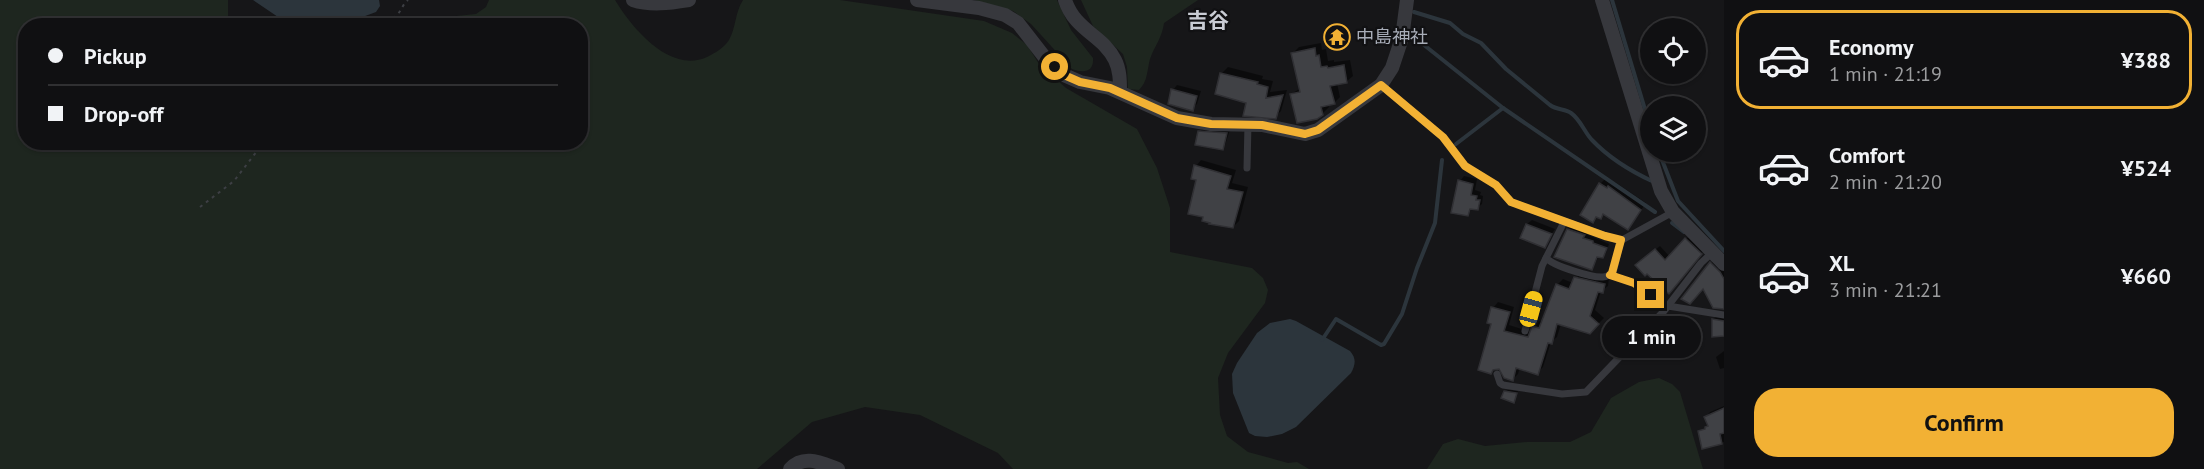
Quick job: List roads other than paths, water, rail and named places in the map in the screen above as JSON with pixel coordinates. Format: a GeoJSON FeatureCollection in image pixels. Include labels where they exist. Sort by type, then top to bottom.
{"type":"FeatureCollection","features":[{"type":"Feature","properties":{"kind":"street"},"geometry":{"type":"LineString","coordinates":[[633,0],[657,4],[689,0]]}},
{"type":"Feature","properties":{"kind":"street"},"geometry":{"type":"LineString","coordinates":[[917,0],[979,8],[1005,15],[1023,28],[1046,59],[1064,75],[1080,82],[1110,88],[1185,120],[1211,124],[1262,125],[1305,134],[1313,133],[1381,85],[1392,68],[1402,38],[1407,0]]}},
{"type":"Feature","properties":{"kind":"street"},"geometry":{"type":"LineString","coordinates":[[1065,0],[1069,12],[1078,24],[1115,59],[1119,70],[1120,92]]}},
{"type":"Feature","properties":{"kind":"street"},"geometry":{"type":"LineString","coordinates":[[1602,0],[1661,191],[1673,212],[1724,264]]}},
{"type":"Feature","properties":{"kind":"street"},"geometry":{"type":"LineString","coordinates":[[790,469],[806,459],[836,469]]}},
{"type":"Feature","properties":{"kind":"lane"},"geometry":{"type":"LineString","coordinates":[[1381,85],[1443,137],[1465,166],[1496,185],[1511,202],[1621,240],[1673,212]]}},
{"type":"Feature","properties":{"kind":"lane"},"geometry":{"type":"LineString","coordinates":[[1247,168],[1248,124]]}},
{"type":"Feature","properties":{"kind":"lane"},"geometry":{"type":"LineString","coordinates":[[1525,331],[1542,266],[1564,222]]}},
{"type":"Feature","properties":{"kind":"lane"},"geometry":{"type":"LineString","coordinates":[[1610,275],[1621,240]]}},
{"type":"Feature","properties":{"kind":"lane"},"geometry":{"type":"LineString","coordinates":[[1497,374],[1503,385],[1562,394],[1586,392],[1668,306],[1713,251]]}},
{"type":"Feature","properties":{"kind":"lane"},"geometry":{"type":"LineString","coordinates":[[1546,258],[1552,263],[1589,274],[1602,277],[1610,275],[1634,283],[1668,306],[1724,315]]}},
{"type":"Feature","properties":{"kind":"waterway"},"geometry":{"type":"LineString","coordinates":[[1612,0],[1641,96]]}},
{"type":"Feature","properties":{"kind":"waterway"},"geometry":{"type":"LineString","coordinates":[[1414,12],[1450,23],[1463,34],[1481,43],[1506,69],[1550,105],[1574,116],[1589,137],[1613,159],[1654,182]]}},
{"type":"Feature","properties":{"kind":"waterway"},"geometry":{"type":"LineString","coordinates":[[1409,33],[1503,108],[1655,212]]}},
{"type":"Feature","properties":{"kind":"waterway"},"geometry":{"type":"LineString","coordinates":[[1456,144],[1503,108]]}},
{"type":"Feature","properties":{"kind":"waterway"},"geometry":{"type":"LineString","coordinates":[[1322,340],[1336,319],[1381,345],[1384,344],[1402,314],[1435,223],[1442,160]]}},
{"type":"Feature","properties":{"kind":"waterway"},"geometry":{"type":"LineString","coordinates":[[1663,162],[1678,201],[1724,251]]}},
{"type":"Feature","properties":{"kind":"waterway"},"geometry":{"type":"LineString","coordinates":[[1672,223],[1684,232]]}},
{"type":"Feature","properties":{"kind":"place","name":"中島神社"},"geometry":{"type":"Point","coordinates":[1337,37]}},
{"type":"Feature","properties":{"kind":"district","name":"吉谷"},"geometry":{"type":"Point","coordinates":[1208,21]}}]}
